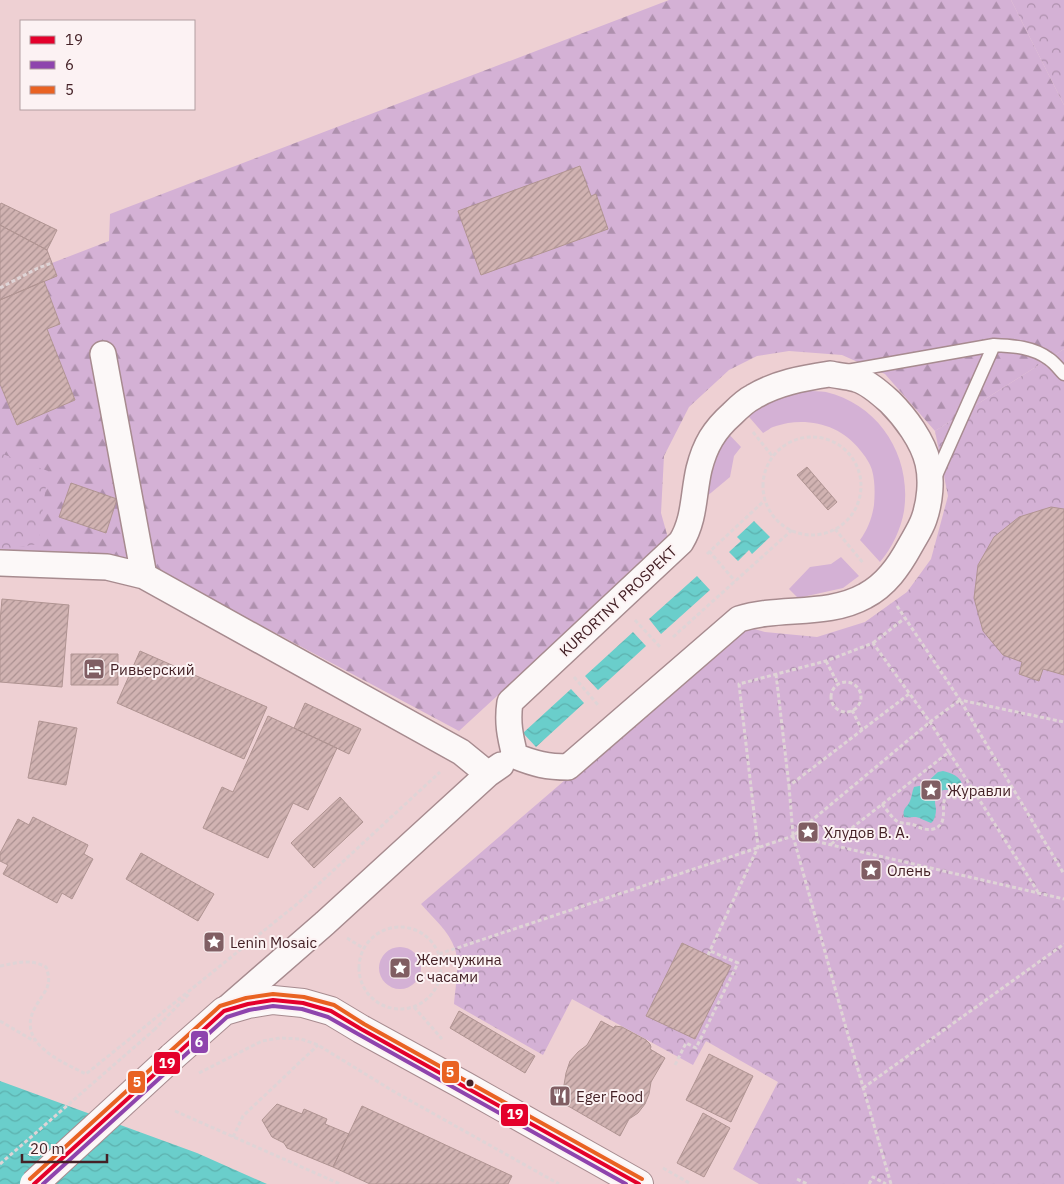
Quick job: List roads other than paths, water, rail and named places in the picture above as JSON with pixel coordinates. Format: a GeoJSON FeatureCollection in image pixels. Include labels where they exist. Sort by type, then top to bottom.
{"type":"FeatureCollection","features":[{"type":"Feature","properties":{"kind":"main road"},"geometry":{"type":"LineString","coordinates":[[34,1184],[224,1010],[274,1000],[303,1003],[331,1011],[639,1184]]}},
{"type":"Feature","properties":{"kind":"street"},"geometry":{"type":"LineString","coordinates":[[103,354],[144,576]]}},
{"type":"Feature","properties":{"kind":"street","name":"KURORTNY PROSPEKT"},"geometry":{"type":"LineString","coordinates":[[830,374],[857,379],[879,392],[902,413],[920,443],[928,463],[930,490],[928,506],[924,520],[902,562],[881,586],[865,596],[844,605],[822,609],[752,615],[739,619],[568,767],[550,767],[515,756],[508,722],[510,702],[681,542],[688,532],[691,520],[699,467],[710,438],[716,430],[751,397],[787,382],[830,374]]}},
{"type":"Feature","properties":{"kind":"street"},"geometry":{"type":"LineString","coordinates":[[0,563],[107,567],[144,576],[461,752],[488,774]]}},
{"type":"Feature","properties":{"kind":"street"},"geometry":{"type":"LineString","coordinates":[[224,1010],[324,923],[488,774],[515,756]]}},
{"type":"Feature","properties":{"kind":"lane"},"geometry":{"type":"LineString","coordinates":[[930,490],[994,346]]}},
{"type":"Feature","properties":{"kind":"lane"},"geometry":{"type":"LineString","coordinates":[[830,374],[994,346],[1017,346],[1035,351],[1049,359],[1064,374]]}},
{"type":"Feature","properties":{"kind":"water"},"geometry":{"type":"Polygon","coordinates":[[[754,521],[770,537],[752,554],[749,550],[738,561],[729,552],[741,541],[737,537],[754,521]]]}},
{"type":"Feature","properties":{"kind":"water"},"geometry":{"type":"Polygon","coordinates":[[[697,576],[710,590],[661,634],[649,619],[697,576]]]}},
{"type":"Feature","properties":{"kind":"water"},"geometry":{"type":"Polygon","coordinates":[[[633,632],[646,646],[598,690],[585,676],[633,632]]]}},
{"type":"Feature","properties":{"kind":"water"},"geometry":{"type":"Polygon","coordinates":[[[571,689],[584,703],[536,747],[523,733],[571,689]]]}},
{"type":"Feature","properties":{"kind":"water"},"geometry":{"type":"Polygon","coordinates":[[[943,771],[958,777],[962,783],[960,791],[946,790],[938,792],[935,797],[935,816],[931,823],[916,817],[904,817],[904,810],[910,801],[914,787],[924,785],[938,772],[943,771]]]}},
{"type":"Feature","properties":{"kind":"water"},"geometry":{"type":"Polygon","coordinates":[[[0,1081],[197,1153],[267,1184],[0,1184],[0,1081]]]}},
{"type":"Feature","properties":{"kind":"place","name":"Ривьерский"},"geometry":{"type":"Point","coordinates":[94,669]}},
{"type":"Feature","properties":{"kind":"place","name":"Журавли"},"geometry":{"type":"Point","coordinates":[931,790]}},
{"type":"Feature","properties":{"kind":"place","name":"Хлудов В. А."},"geometry":{"type":"Point","coordinates":[808,832]}},
{"type":"Feature","properties":{"kind":"place","name":"Олень"},"geometry":{"type":"Point","coordinates":[871,870]}},
{"type":"Feature","properties":{"kind":"place","name":"Lenin Mosaic"},"geometry":{"type":"Point","coordinates":[214,942]}},
{"type":"Feature","properties":{"kind":"place","name":"Жемчужина с часами"},"geometry":{"type":"Point","coordinates":[400,968]}},
{"type":"Feature","properties":{"kind":"place","name":"Eger Food"},"geometry":{"type":"Point","coordinates":[560,1096]}}]}
